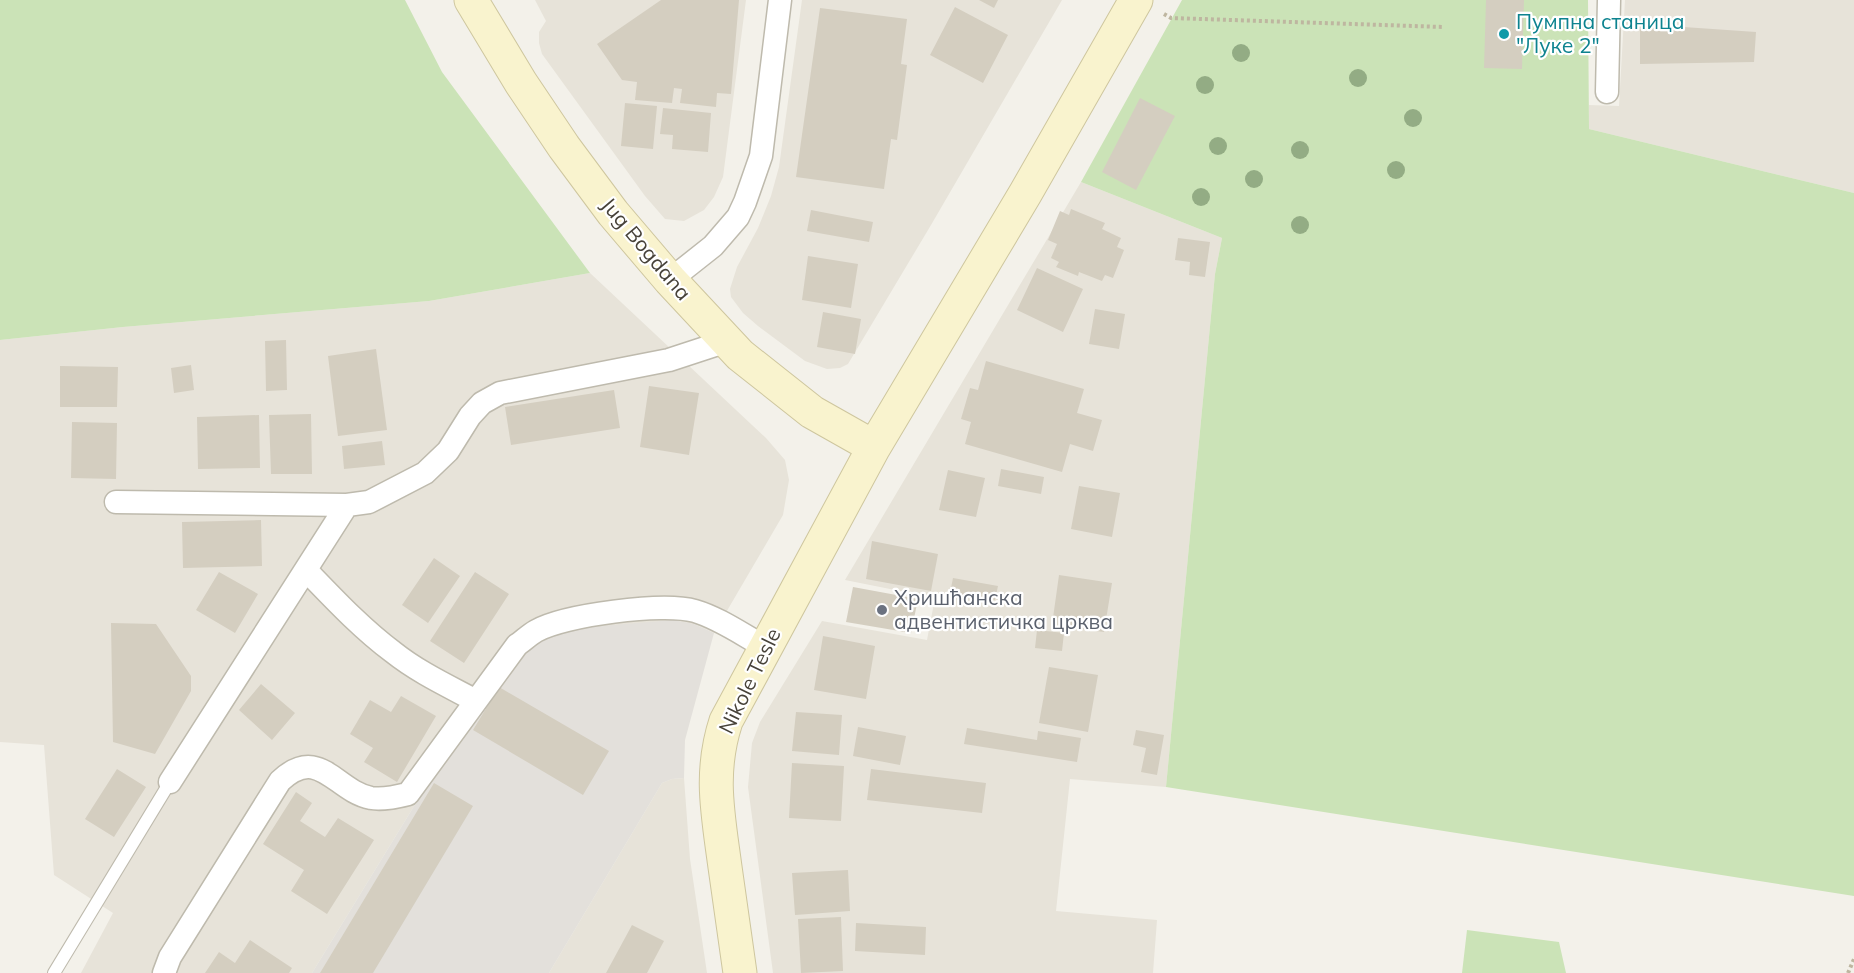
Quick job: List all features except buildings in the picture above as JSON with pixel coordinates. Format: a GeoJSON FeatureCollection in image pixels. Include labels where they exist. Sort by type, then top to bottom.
{"type":"FeatureCollection","features":[{"type":"Feature","properties":{"kind":"street","name":"Jug Bogdana"},"geometry":{"type":"LineString","coordinates":[[471,0],[564,147],[613,213],[670,280],[740,355],[812,412],[874,447]]}},
{"type":"Feature","properties":{"kind":"street"},"geometry":{"type":"LineString","coordinates":[[670,280],[713,246],[738,217],[745,202],[761,156],[780,0]]}},
{"type":"Feature","properties":{"kind":"street"},"geometry":{"type":"LineString","coordinates":[[1607,92],[1609,0]]}},
{"type":"Feature","properties":{"kind":"street","name":"Nikole Tesle"},"geometry":{"type":"LineString","coordinates":[[740,973],[716,804],[715,770],[720,739],[726,721],[874,447],[1025,194],[1150,7]]}},
{"type":"Feature","properties":{"kind":"street"},"geometry":{"type":"LineString","coordinates":[[116,502],[347,505],[369,502],[425,472],[448,451],[470,416],[482,403],[500,393],[669,360],[727,341]]}},
{"type":"Feature","properties":{"kind":"street"},"geometry":{"type":"LineString","coordinates":[[170,782],[347,505]]}},
{"type":"Feature","properties":{"kind":"street"},"geometry":{"type":"LineString","coordinates":[[306,570],[356,621],[394,653],[423,672],[476,700]]}},
{"type":"Feature","properties":{"kind":"street"},"geometry":{"type":"LineString","coordinates":[[164,973],[170,957],[274,790],[291,770],[304,767],[317,768],[359,794],[372,798],[391,798],[408,794],[517,645],[536,631],[572,619],[617,612],[678,608],[710,617],[765,647]]}},
{"type":"Feature","properties":{"kind":"lane"},"geometry":{"type":"LineString","coordinates":[[54,973],[170,782]]}},
{"type":"Feature","properties":{"kind":"path"},"geometry":{"type":"LineString","coordinates":[[1150,7],[1171,18],[1444,27]]}},
{"type":"Feature","properties":{"kind":"path"},"geometry":{"type":"LineString","coordinates":[[1848,973],[1854,958]]}},
{"type":"Feature","properties":{"kind":"shaded area"},"geometry":{"type":"Polygon","coordinates":[[[535,0],[746,0],[723,177],[714,197],[704,210],[684,221],[665,219],[645,196],[542,54],[539,32],[546,21],[535,0]]]}},
{"type":"Feature","properties":{"kind":"shaded area"},"geometry":{"type":"Polygon","coordinates":[[[802,0],[1062,0],[848,364],[840,368],[827,369],[805,361],[743,313],[731,297],[730,289],[737,267],[758,228],[771,196],[779,167],[802,0]]]}},
{"type":"Feature","properties":{"kind":"shaded area"},"geometry":{"type":"Polygon","coordinates":[[[1625,0],[1854,0],[1854,193],[1589,129],[1589,105],[1619,106],[1625,0]]]}},
{"type":"Feature","properties":{"kind":"shaded area"},"geometry":{"type":"Polygon","coordinates":[[[1081,182],[1222,238],[1215,274],[1166,787],[1070,779],[1056,911],[1157,920],[1153,973],[773,973],[748,787],[752,743],[760,722],[822,621],[927,640],[935,598],[845,580],[1081,182]]]}},
{"type":"Feature","properties":{"kind":"shaded area"},"geometry":{"type":"Polygon","coordinates":[[[590,273],[766,438],[785,460],[789,480],[783,515],[714,633],[694,624],[433,775],[312,973],[81,973],[113,913],[54,875],[44,745],[0,742],[0,340],[123,327],[429,301],[590,273]]]}},
{"type":"Feature","properties":{"kind":"shaded area"},"geometry":{"type":"Polygon","coordinates":[[[673,620],[694,624],[714,633],[685,740],[684,778],[662,783],[549,973],[312,973],[433,775],[525,654],[547,636],[578,628],[673,620]]]}},
{"type":"Feature","properties":{"kind":"shaded area"},"geometry":{"type":"Polygon","coordinates":[[[684,778],[690,859],[707,973],[549,973],[662,783],[684,778]]]}},
{"type":"Feature","properties":{"kind":"green space"},"geometry":{"type":"Polygon","coordinates":[[[0,0],[405,0],[442,72],[590,273],[429,301],[123,327],[0,340],[0,0]]]}},
{"type":"Feature","properties":{"kind":"green space"},"geometry":{"type":"Polygon","coordinates":[[[1182,0],[1588,0],[1589,129],[1854,193],[1854,896],[1166,787],[1215,274],[1222,238],[1081,182],[1182,0]]]}},
{"type":"Feature","properties":{"kind":"green space"},"geometry":{"type":"Polygon","coordinates":[[[1467,930],[1559,942],[1566,973],[1462,973],[1467,930]]]}},
{"type":"Feature","properties":{"kind":"place","name":"Пумпна станица \"Луке 2\""},"geometry":{"type":"Point","coordinates":[1504,34]}},
{"type":"Feature","properties":{"kind":"place","name":"Хришћанска адвентистичка црква"},"geometry":{"type":"Point","coordinates":[882,610]}}]}
